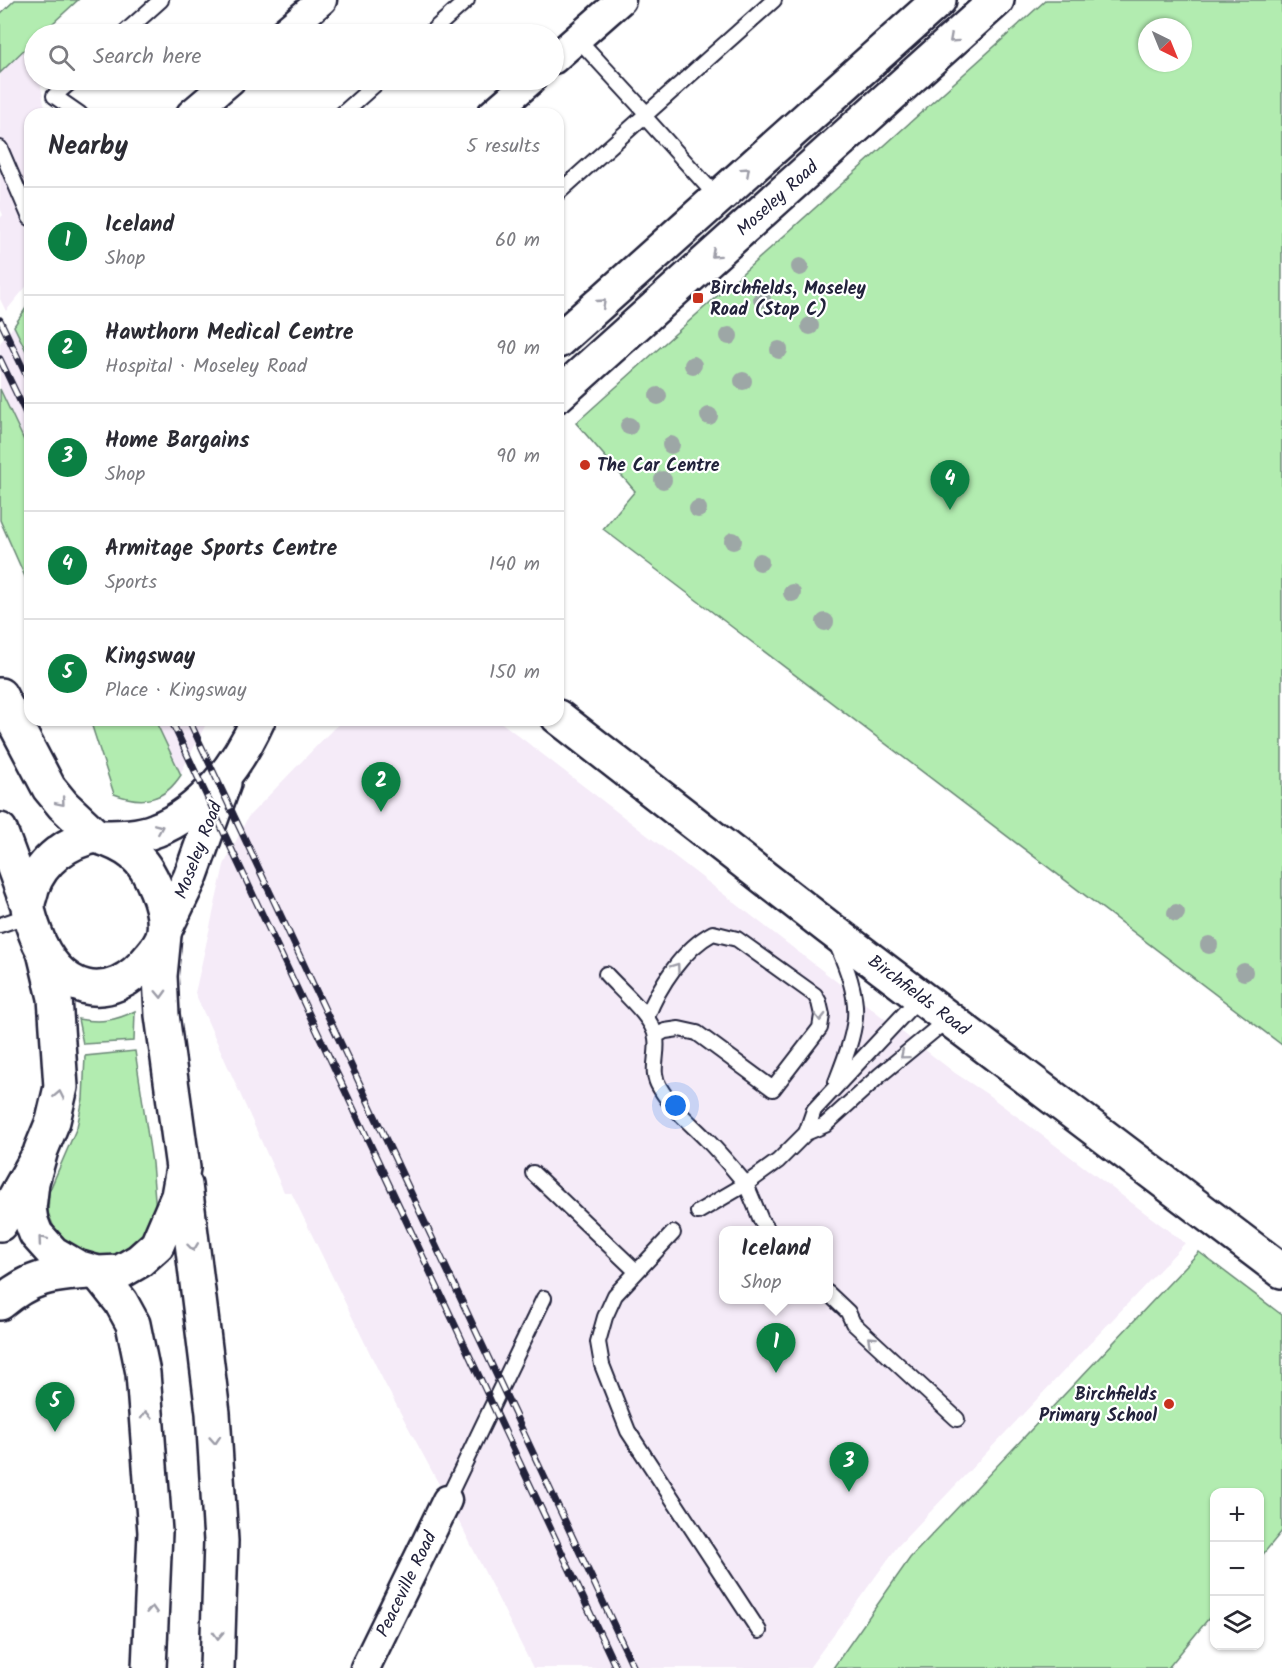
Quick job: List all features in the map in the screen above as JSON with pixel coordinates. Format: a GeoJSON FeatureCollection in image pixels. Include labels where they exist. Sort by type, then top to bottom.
{"type":"FeatureCollection","features":[{"type":"Feature","properties":{"kind":"main road"},"geometry":{"type":"LineString","coordinates":[[564,336],[939,0]]}},
{"type":"Feature","properties":{"kind":"main road","name":"Moseley Road"},"geometry":{"type":"LineString","coordinates":[[564,390],[997,0]]}},
{"type":"Feature","properties":{"kind":"main road"},"geometry":{"type":"LineString","coordinates":[[0,695],[49,788],[63,805],[99,837],[125,848],[144,866],[155,886],[162,909],[164,933],[160,976],[162,1015],[213,1413],[221,1541],[217,1668]]}},
{"type":"Feature","properties":{"kind":"main road","name":"Birchfields Road"},"geometry":{"type":"LineString","coordinates":[[564,722],[829,928],[1282,1271]]}},
{"type":"Feature","properties":{"kind":"main road","name":"Moseley Road"},"geometry":{"type":"LineString","coordinates":[[99,837],[125,837],[156,830],[192,809],[230,768],[259,726]]}},
{"type":"Feature","properties":{"kind":"main road","name":"Moseley Road"},"geometry":{"type":"LineString","coordinates":[[164,933],[190,878],[230,768]]}},
{"type":"Feature","properties":{"kind":"main road"},"geometry":{"type":"LineString","coordinates":[[0,830],[19,915],[45,956],[69,980],[84,987],[99,989],[112,987],[133,975],[143,966],[156,950],[164,933]]}},
{"type":"Feature","properties":{"kind":"main road"},"geometry":{"type":"LineString","coordinates":[[19,915],[35,881],[49,861],[64,847],[81,838],[99,837]]}},
{"type":"Feature","properties":{"kind":"main road"},"geometry":{"type":"LineString","coordinates":[[0,1224],[41,1150],[53,1121],[61,1087],[55,998],[45,956]]}},
{"type":"Feature","properties":{"kind":"main road"},"geometry":{"type":"LineString","coordinates":[[41,1150],[32,1182],[29,1208],[36,1234],[53,1253],[77,1267],[94,1272],[121,1302],[133,1324],[143,1373],[155,1532],[149,1668]]}},
{"type":"Feature","properties":{"kind":"main road"},"geometry":{"type":"LineString","coordinates":[[0,1303],[11,1294],[42,1277],[120,1272],[140,1261],[157,1245],[178,1196],[183,1168]]}},
{"type":"Feature","properties":{"kind":"street"},"geometry":{"type":"LineString","coordinates":[[294,24],[322,0]]}},
{"type":"Feature","properties":{"kind":"street"},"geometry":{"type":"LineString","coordinates":[[564,50],[621,0]]}},
{"type":"Feature","properties":{"kind":"street"},"geometry":{"type":"LineString","coordinates":[[198,108],[219,90]]}},
{"type":"Feature","properties":{"kind":"street"},"geometry":{"type":"LineString","coordinates":[[499,108],[520,90]]}},
{"type":"Feature","properties":{"kind":"street","name":"Peaceville Road"},"geometry":{"type":"LineString","coordinates":[[365,1668],[447,1500]]}},
{"type":"Feature","properties":{"kind":"lane"},"geometry":{"type":"LineString","coordinates":[[134,24],[161,0]]}},
{"type":"Feature","properties":{"kind":"lane"},"geometry":{"type":"LineString","coordinates":[[440,24],[467,0]]}},
{"type":"Feature","properties":{"kind":"lane"},"geometry":{"type":"LineString","coordinates":[[564,188],[774,0]]}},
{"type":"Feature","properties":{"kind":"lane"},"geometry":{"type":"LineString","coordinates":[[577,38],[717,197]]}},
{"type":"Feature","properties":{"kind":"lane"},"geometry":{"type":"LineString","coordinates":[[61,90],[54,96],[71,108]]}},
{"type":"Feature","properties":{"kind":"lane"},"geometry":{"type":"LineString","coordinates":[[349,108],[369,90]]}},
{"type":"Feature","properties":{"kind":"lane"},"geometry":{"type":"LineString","coordinates":[[0,148],[24,204]]}},
{"type":"Feature","properties":{"kind":"lane"},"geometry":{"type":"LineString","coordinates":[[829,928],[849,973],[855,1017],[846,1055],[833,1089]]}},
{"type":"Feature","properties":{"kind":"lane"},"geometry":{"type":"LineString","coordinates":[[647,1017],[655,997],[689,949],[713,933],[737,939],[815,995],[822,1015],[820,1028],[773,1089],[697,1033],[679,1029],[665,1031],[656,1036]]}},
{"type":"Feature","properties":{"kind":"lane"},"geometry":{"type":"LineString","coordinates":[[606,974],[647,1017],[656,1036],[654,1072],[659,1087],[674,1107],[720,1153],[746,1184],[765,1226]]}},
{"type":"Feature","properties":{"kind":"lane"},"geometry":{"type":"LineString","coordinates":[[806,1133],[814,1110],[921,996]]}},
{"type":"Feature","properties":{"kind":"lane"},"geometry":{"type":"LineString","coordinates":[[698,1212],[746,1184],[778,1161],[806,1133],[825,1125],[880,1075],[950,1018]]}},
{"type":"Feature","properties":{"kind":"lane"},"geometry":{"type":"LineString","coordinates":[[533,1173],[636,1271]]}},
{"type":"Feature","properties":{"kind":"lane"},"geometry":{"type":"LineString","coordinates":[[673,1233],[615,1295],[605,1317],[598,1342],[602,1365],[628,1431],[759,1631]]}},
{"type":"Feature","properties":{"kind":"lane"},"geometry":{"type":"LineString","coordinates":[[447,1500],[544,1298]]}},
{"type":"Feature","properties":{"kind":"lane"},"geometry":{"type":"LineString","coordinates":[[833,1298],[848,1312],[853,1323],[957,1419]]}},
{"type":"Feature","properties":{"kind":"shaded area"},"geometry":{"type":"Polygon","coordinates":[[[24,50],[24,90],[42,90],[46,108],[24,108],[24,289],[6,311],[0,299],[0,218],[3,215],[0,208],[0,73],[24,50]]]}},
{"type":"Feature","properties":{"kind":"shaded area"},"geometry":{"type":"Polygon","coordinates":[[[24,313],[24,574],[0,520],[0,343],[24,313]]]}},
{"type":"Feature","properties":{"kind":"shaded area"},"geometry":{"type":"Polygon","coordinates":[[[92,726],[205,726],[173,788],[162,796],[147,800],[127,799],[114,794],[92,726]]]}},
{"type":"Feature","properties":{"kind":"shaded area"},"geometry":{"type":"Polygon","coordinates":[[[337,726],[506,726],[955,1073],[987,1094],[1185,1243],[897,1547],[809,1668],[533,1668],[462,1527],[385,1384],[291,1192],[284,1192],[195,993],[224,865],[248,817],[337,726]]]}},
{"type":"Feature","properties":{"kind":"green space"},"geometry":{"type":"Polygon","coordinates":[[[15,0],[78,0],[52,24],[24,24],[24,50],[0,73],[0,14],[15,0]]]}},
{"type":"Feature","properties":{"kind":"green space"},"geometry":{"type":"Polygon","coordinates":[[[1046,0],[1282,0],[1282,1045],[603,529],[635,491],[576,423],[1046,0]]]}},
{"type":"Feature","properties":{"kind":"green space"},"geometry":{"type":"Polygon","coordinates":[[[24,311],[24,347],[14,326],[24,311]]]}},
{"type":"Feature","properties":{"kind":"green space"},"geometry":{"type":"Polygon","coordinates":[[[0,389],[24,440],[24,574],[0,520],[0,389]]]}},
{"type":"Feature","properties":{"kind":"green space"},"geometry":{"type":"Polygon","coordinates":[[[92,726],[158,726],[181,775],[167,790],[152,798],[143,800],[114,794],[92,726]]]}},
{"type":"Feature","properties":{"kind":"green space"},"geometry":{"type":"Polygon","coordinates":[[[135,1011],[134,1041],[83,1044],[78,1019],[107,1020],[135,1011]]]}},
{"type":"Feature","properties":{"kind":"green space"},"geometry":{"type":"Polygon","coordinates":[[[135,1051],[152,1163],[156,1211],[141,1241],[115,1256],[102,1258],[88,1256],[58,1237],[48,1213],[49,1192],[77,1127],[83,1099],[85,1056],[135,1051]]]}},
{"type":"Feature","properties":{"kind":"green space","name":"Birchfields Primary School"},"geometry":{"type":"Polygon","coordinates":[[[1199,1252],[1282,1315],[1282,1531],[1264,1553],[1264,1488],[1210,1488],[1210,1617],[1168,1668],[833,1668],[910,1558],[1199,1252]]]}},
{"type":"Feature","properties":{"kind":"railway"},"geometry":{"type":"LineString","coordinates":[[0,320],[24,370]]}},
{"type":"Feature","properties":{"kind":"railway"},"geometry":{"type":"LineString","coordinates":[[0,359],[24,409]]}},
{"type":"Feature","properties":{"kind":"railway"},"geometry":{"type":"LineString","coordinates":[[174,726],[616,1668]]}},
{"type":"Feature","properties":{"kind":"railway"},"geometry":{"type":"LineString","coordinates":[[192,726],[634,1668]]}},
{"type":"Feature","properties":{"kind":"place","name":"Birchfields, Moseley Road (Stop C)"},"geometry":{"type":"Point","coordinates":[698,298]}},
{"type":"Feature","properties":{"kind":"place","name":"The Car Centre"},"geometry":{"type":"Point","coordinates":[585,465]}},
{"type":"Feature","properties":{"kind":"place","name":"Armitage Sports Centre"},"geometry":{"type":"Point","coordinates":[950,510]}},
{"type":"Feature","properties":{"kind":"place","name":"Hawthorn Medical Centre"},"geometry":{"type":"Point","coordinates":[381,812]}},
{"type":"Feature","properties":{"kind":"place","name":"Iceland"},"geometry":{"type":"Point","coordinates":[776,1373]}},
{"type":"Feature","properties":{"kind":"place","name":"Birchfields Primary School"},"geometry":{"type":"Point","coordinates":[1169,1404]}},
{"type":"Feature","properties":{"kind":"place","name":"Kingsway"},"geometry":{"type":"Point","coordinates":[55,1432]}},
{"type":"Feature","properties":{"kind":"place","name":"Home Bargains"},"geometry":{"type":"Point","coordinates":[849,1492]}}]}
